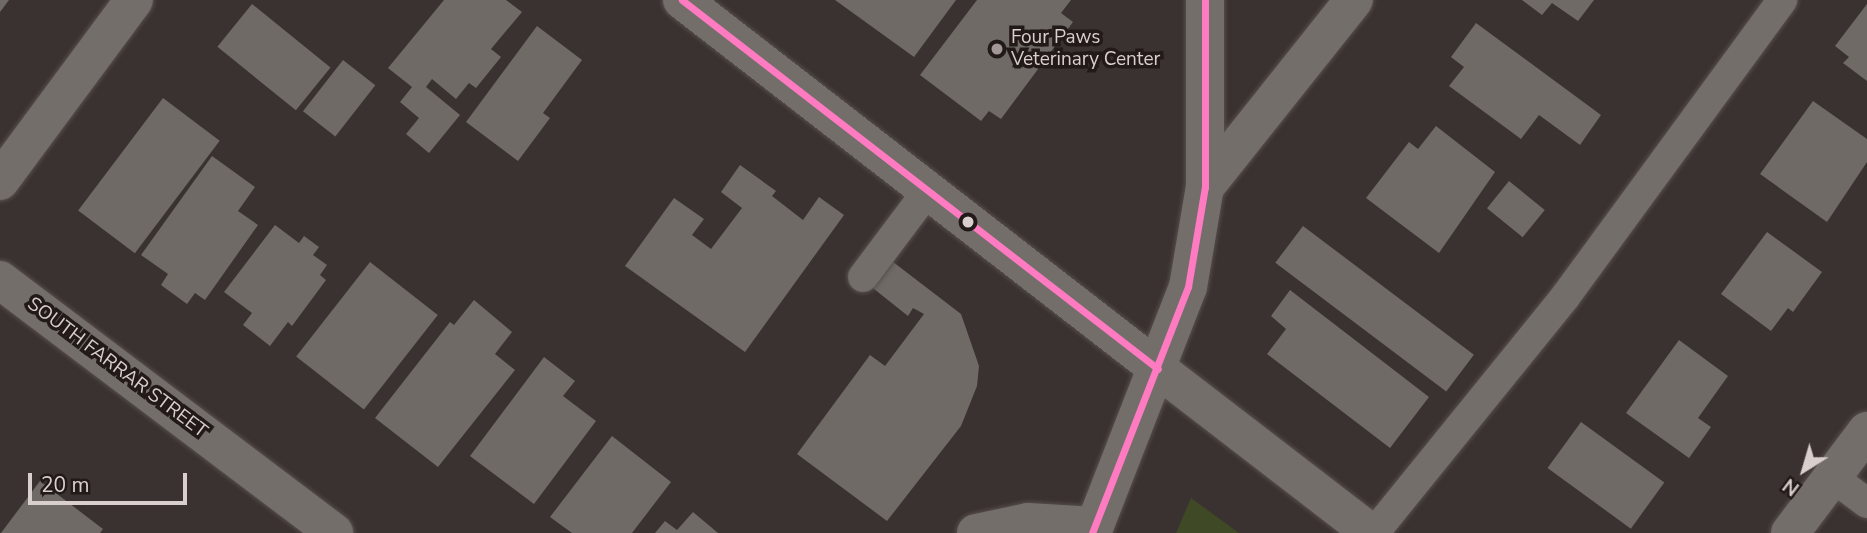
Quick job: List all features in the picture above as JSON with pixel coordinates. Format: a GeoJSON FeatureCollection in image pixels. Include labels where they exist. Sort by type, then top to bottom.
{"type":"FeatureCollection","features":[{"type":"Feature","properties":{"kind":"street"},"geometry":{"type":"LineString","coordinates":[[0,181],[134,0]]}},
{"type":"Feature","properties":{"kind":"street"},"geometry":{"type":"LineString","coordinates":[[682,0],[1373,533]]}},
{"type":"Feature","properties":{"kind":"street"},"geometry":{"type":"LineString","coordinates":[[976,533],[1028,522],[1093,530],[1188,287],[1205,187],[1205,0]]}},
{"type":"Feature","properties":{"kind":"street"},"geometry":{"type":"LineString","coordinates":[[1205,187],[1354,0]]}},
{"type":"Feature","properties":{"kind":"street","name":"SOUTH FARRAR STREET"},"geometry":{"type":"LineString","coordinates":[[0,280],[334,533]]}},
{"type":"Feature","properties":{"kind":"street"},"geometry":{"type":"LineString","coordinates":[[1790,533],[1867,430]]}},
{"type":"Feature","properties":{"kind":"lane"},"geometry":{"type":"LineString","coordinates":[[1373,533],[1566,297],[1782,0]]}},
{"type":"Feature","properties":{"kind":"lane"},"geometry":{"type":"LineString","coordinates":[[863,277],[929,189]]}},
{"type":"Feature","properties":{"kind":"lane"},"geometry":{"type":"LineString","coordinates":[[1832,477],[1867,503]]}},
{"type":"Feature","properties":{"kind":"green space"},"geometry":{"type":"Polygon","coordinates":[[[1191,498],[1239,533],[1176,533],[1191,498]]]}},
{"type":"Feature","properties":{"kind":"building"},"geometry":{"type":"Polygon","coordinates":[[[0,0],[9,0],[0,12],[0,0]]]}},
{"type":"Feature","properties":{"kind":"building"},"geometry":{"type":"Polygon","coordinates":[[[444,0],[506,0],[522,12],[491,49],[501,57],[476,88],[469,83],[456,99],[432,79],[426,87],[460,115],[429,153],[406,134],[419,118],[400,102],[412,87],[388,68],[444,0]]]}},
{"type":"Feature","properties":{"kind":"building"},"geometry":{"type":"Polygon","coordinates":[[[835,0],[956,0],[914,57],[835,0]]]}},
{"type":"Feature","properties":{"kind":"building","name":"Four Paws Veterinary Center"},"geometry":{"type":"Polygon","coordinates":[[[977,0],[1071,0],[1061,13],[1073,22],[1001,119],[989,111],[981,121],[920,75],[977,0]]]}},
{"type":"Feature","properties":{"kind":"building"},"geometry":{"type":"Polygon","coordinates":[[[1522,0],[1594,0],[1578,21],[1552,3],[1542,15],[1522,0]]]}},
{"type":"Feature","properties":{"kind":"building"},"geometry":{"type":"Polygon","coordinates":[[[252,4],[330,68],[296,110],[217,47],[252,4]]]}},
{"type":"Feature","properties":{"kind":"building"},"geometry":{"type":"Polygon","coordinates":[[[1867,4],[1867,81],[1843,63],[1849,57],[1835,46],[1867,4]]]}},
{"type":"Feature","properties":{"kind":"building"},"geometry":{"type":"Polygon","coordinates":[[[1476,23],[1601,115],[1580,145],[1539,115],[1521,139],[1449,86],[1464,67],[1451,57],[1476,23]]]}},
{"type":"Feature","properties":{"kind":"building"},"geometry":{"type":"Polygon","coordinates":[[[537,26],[582,60],[543,113],[550,118],[518,161],[466,122],[537,26]]]}},
{"type":"Feature","properties":{"kind":"building"},"geometry":{"type":"Polygon","coordinates":[[[343,60],[375,85],[335,136],[303,111],[343,60]]]}},
{"type":"Feature","properties":{"kind":"building"},"geometry":{"type":"Polygon","coordinates":[[[163,98],[220,141],[135,253],[78,211],[163,98]]]}},
{"type":"Feature","properties":{"kind":"building"},"geometry":{"type":"Polygon","coordinates":[[[1813,101],[1867,139],[1867,162],[1827,222],[1760,174],[1813,101]]]}},
{"type":"Feature","properties":{"kind":"building"},"geometry":{"type":"Polygon","coordinates":[[[1436,126],[1495,172],[1439,253],[1366,198],[1409,142],[1418,149],[1436,126]]]}},
{"type":"Feature","properties":{"kind":"building"},"geometry":{"type":"Polygon","coordinates":[[[212,156],[255,187],[238,211],[258,225],[205,300],[195,293],[187,304],[161,285],[168,274],[141,255],[212,156]]]}},
{"type":"Feature","properties":{"kind":"building"},"geometry":{"type":"Polygon","coordinates":[[[740,165],[776,191],[772,196],[803,220],[819,197],[844,215],[745,352],[625,266],[674,198],[704,219],[692,235],[711,249],[742,208],[721,192],[740,165]]]}},
{"type":"Feature","properties":{"kind":"building"},"geometry":{"type":"Polygon","coordinates":[[[1509,181],[1545,210],[1523,237],[1487,208],[1509,181]]]}},
{"type":"Feature","properties":{"kind":"building"},"geometry":{"type":"Polygon","coordinates":[[[275,225],[299,243],[304,236],[319,247],[313,255],[327,265],[320,275],[326,280],[292,326],[288,322],[270,346],[243,325],[252,313],[224,292],[275,225]]]}},
{"type":"Feature","properties":{"kind":"building"},"geometry":{"type":"Polygon","coordinates":[[[1303,226],[1474,355],[1446,392],[1275,263],[1303,226]]]}},
{"type":"Feature","properties":{"kind":"building"},"geometry":{"type":"Polygon","coordinates":[[[1767,232],[1822,272],[1793,312],[1788,308],[1771,331],[1721,294],[1767,232]]]}},
{"type":"Feature","properties":{"kind":"building"},"geometry":{"type":"Polygon","coordinates":[[[884,255],[961,314],[979,366],[977,386],[961,426],[887,521],[797,454],[870,355],[885,366],[924,314],[913,308],[908,316],[864,281],[884,255]]]}},
{"type":"Feature","properties":{"kind":"building"},"geometry":{"type":"Polygon","coordinates":[[[370,262],[438,315],[364,410],[296,357],[370,262]]]}},
{"type":"Feature","properties":{"kind":"building"},"geometry":{"type":"Polygon","coordinates":[[[1290,290],[1429,397],[1390,448],[1267,354],[1286,329],[1271,316],[1290,290]]]}},
{"type":"Feature","properties":{"kind":"building"},"geometry":{"type":"Polygon","coordinates":[[[474,300],[512,332],[495,354],[515,370],[438,467],[375,418],[450,322],[454,325],[474,300]]]}},
{"type":"Feature","properties":{"kind":"building"},"geometry":{"type":"Polygon","coordinates":[[[1679,340],[1728,376],[1698,418],[1711,427],[1689,458],[1626,413],[1679,340]]]}},
{"type":"Feature","properties":{"kind":"building"},"geometry":{"type":"Polygon","coordinates":[[[544,357],[575,381],[563,396],[596,421],[534,504],[470,456],[544,357]]]}},
{"type":"Feature","properties":{"kind":"building"},"geometry":{"type":"Polygon","coordinates":[[[1581,422],[1664,483],[1631,529],[1547,468],[1581,422]]]}},
{"type":"Feature","properties":{"kind":"building"},"geometry":{"type":"Polygon","coordinates":[[[612,436],[671,482],[632,533],[572,533],[550,517],[612,436]]]}},
{"type":"Feature","properties":{"kind":"building"},"geometry":{"type":"Polygon","coordinates":[[[40,481],[103,529],[100,533],[1,533],[40,481]]]}},
{"type":"Feature","properties":{"kind":"building"},"geometry":{"type":"Polygon","coordinates":[[[693,512],[718,533],[655,533],[665,521],[677,530],[693,512]]]}},
{"type":"Feature","properties":{"kind":"transit line"},"geometry":{"type":"LineString","coordinates":[[682,0],[1158,369]]}},
{"type":"Feature","properties":{"kind":"transit line"},"geometry":{"type":"LineString","coordinates":[[1092,533],[1188,287],[1205,187],[1205,0]]}},
{"type":"Feature","properties":{"kind":"place","name":"Four Paws Veterinary Center"},"geometry":{"type":"Point","coordinates":[997,49]}}]}
